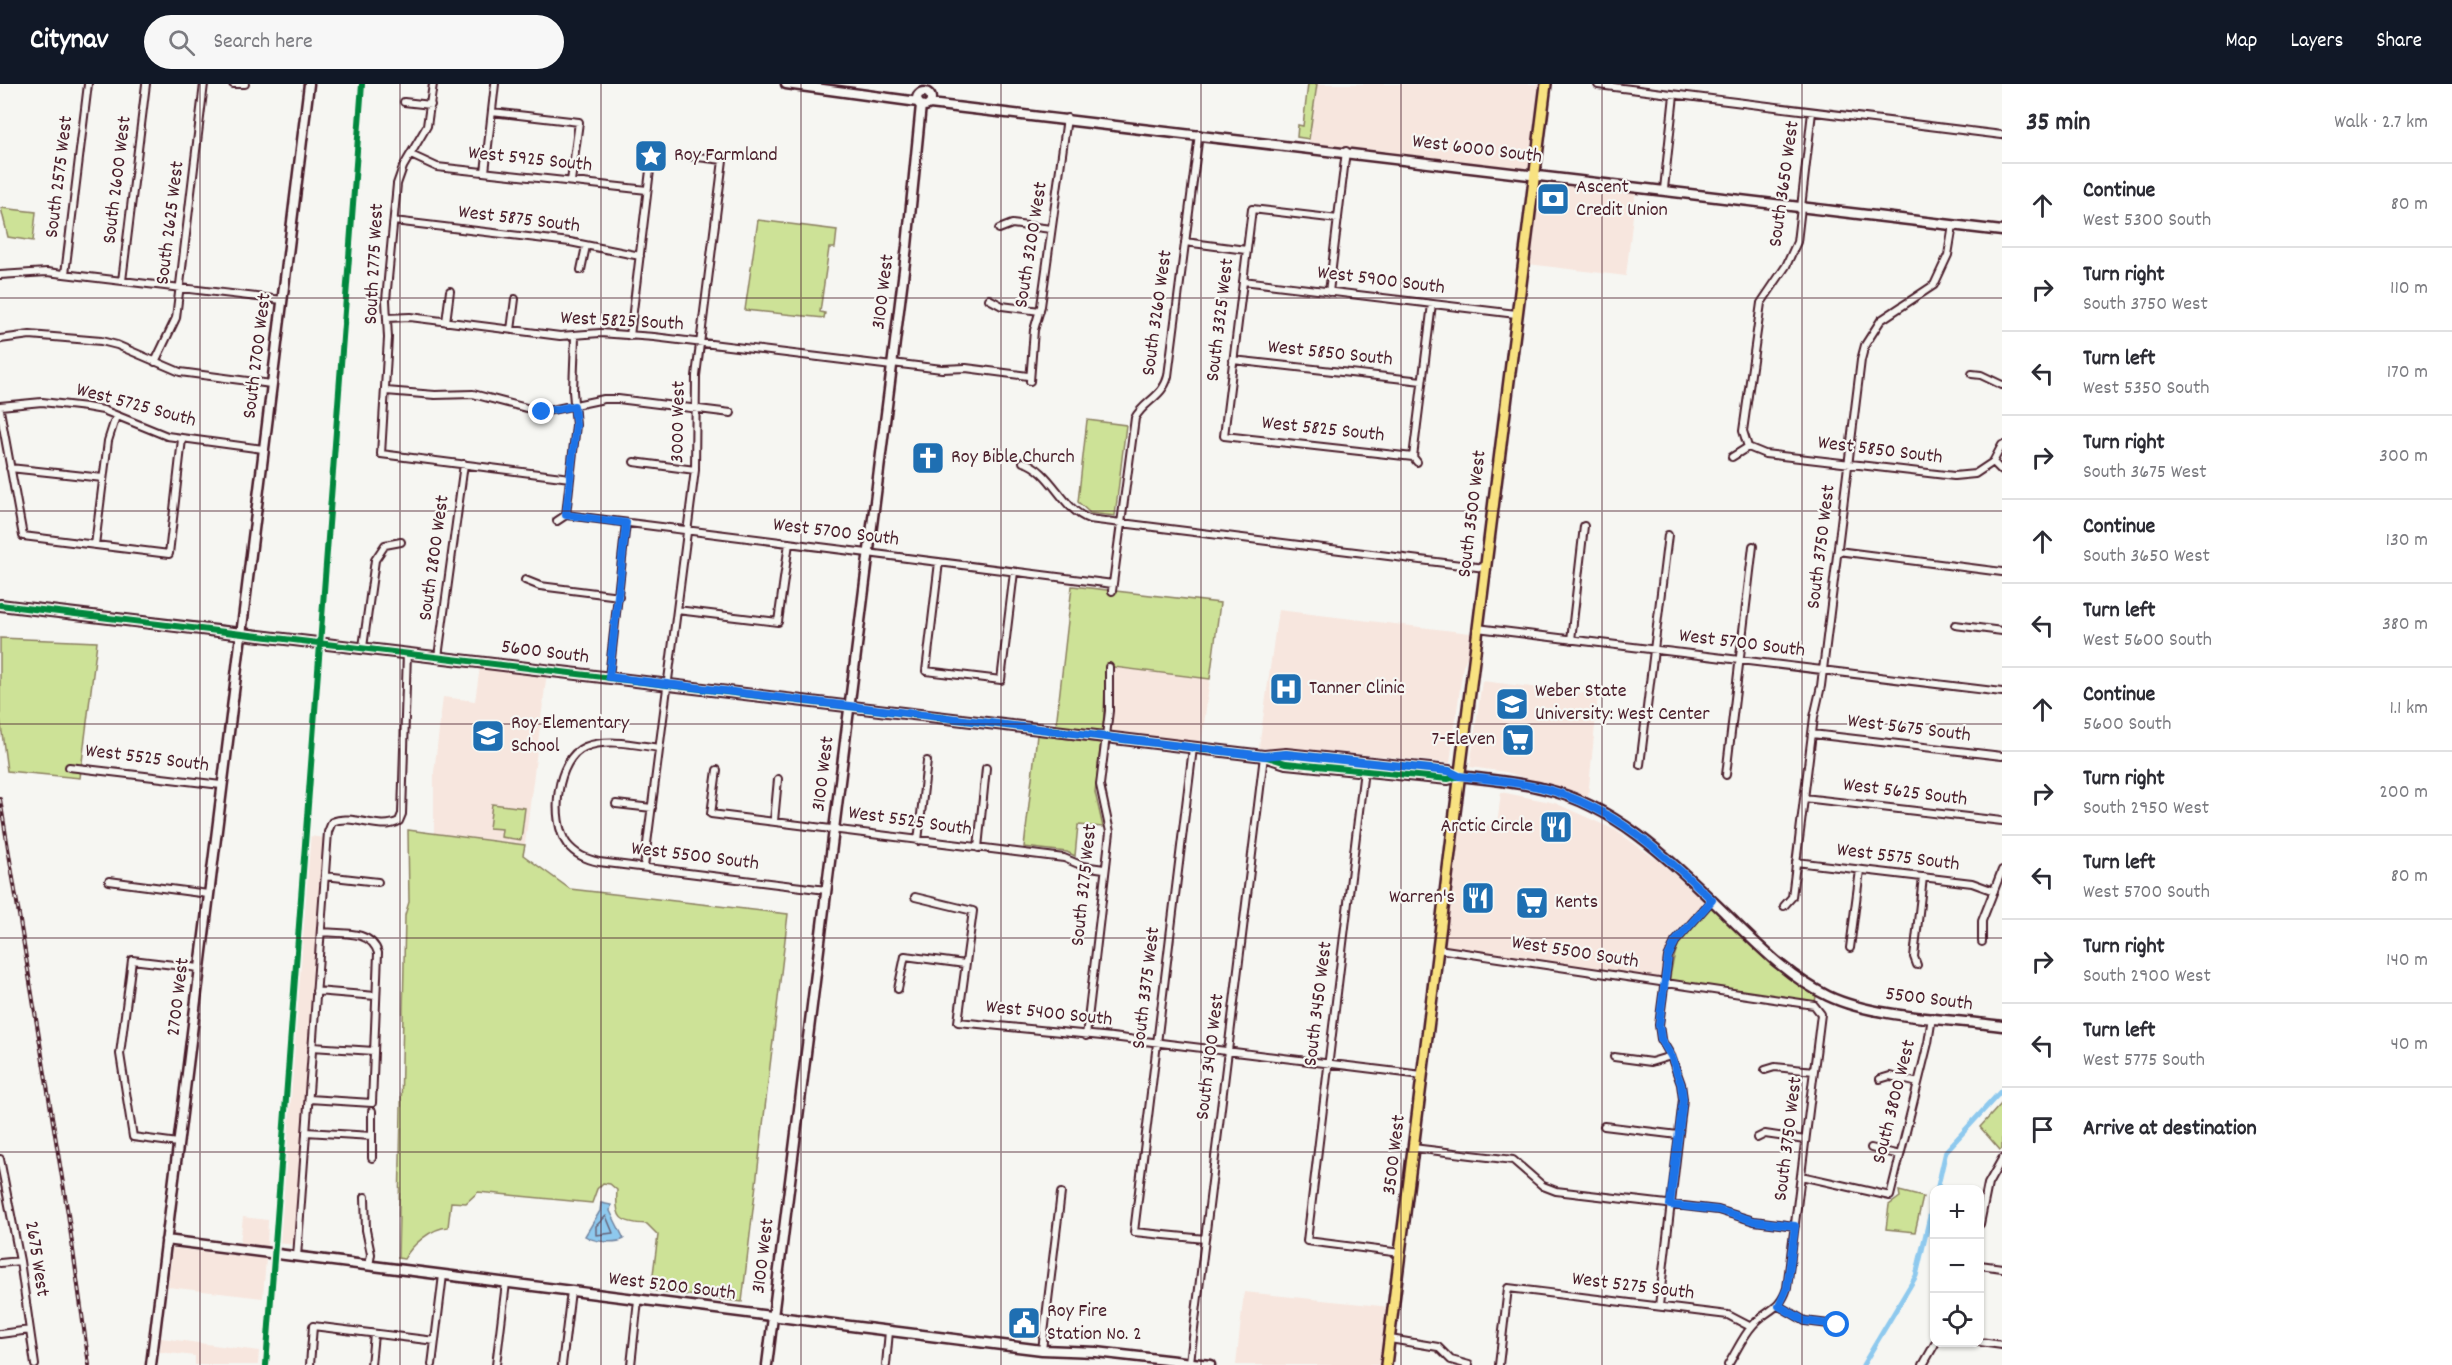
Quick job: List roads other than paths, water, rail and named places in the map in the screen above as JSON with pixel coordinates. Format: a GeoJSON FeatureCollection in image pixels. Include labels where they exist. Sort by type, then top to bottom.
{"type":"FeatureCollection","features":[{"type":"Feature","properties":{"kind":"main road","name":"South 3500 West"},"geometry":{"type":"LineString","coordinates":[[1438,949],[1546,84]]}},
{"type":"Feature","properties":{"kind":"main road","name":"5600 South"},"geometry":{"type":"LineString","coordinates":[[0,605],[1264,756],[1286,763],[1448,779],[1459,776]]}},
{"type":"Feature","properties":{"kind":"main road","name":"5600 South"},"geometry":{"type":"LineString","coordinates":[[1264,756],[1286,754],[1449,771],[1459,776]]}},
{"type":"Feature","properties":{"kind":"main road","name":"3500 West"},"geometry":{"type":"LineString","coordinates":[[1386,1365],[1438,949]]}},
{"type":"Feature","properties":{"kind":"street","name":"South 2575 West"},"geometry":{"type":"LineString","coordinates":[[65,274],[88,84]]}},
{"type":"Feature","properties":{"kind":"street","name":"South 2600 West"},"geometry":{"type":"LineString","coordinates":[[122,281],[146,84]]}},
{"type":"Feature","properties":{"kind":"street","name":"South 2625 West"},"geometry":{"type":"LineString","coordinates":[[155,362],[176,318],[204,84]]}},
{"type":"Feature","properties":{"kind":"street"},"geometry":{"type":"LineString","coordinates":[[233,84],[245,84]]}},
{"type":"Feature","properties":{"kind":"street","name":"South 2700 West"},"geometry":{"type":"LineString","coordinates":[[240,632],[309,84]]}},
{"type":"Feature","properties":{"kind":"street","name":"South 2775 West"},"geometry":{"type":"LineString","coordinates":[[433,84],[427,126],[399,176],[387,318],[386,391],[381,454],[464,464]]}},
{"type":"Feature","properties":{"kind":"street"},"geometry":{"type":"LineString","coordinates":[[484,172],[495,84]]}},
{"type":"Feature","properties":{"kind":"street","name":"West 6000 South"},"geometry":{"type":"LineString","coordinates":[[786,84],[838,87],[906,99],[925,98],[947,104],[2002,231]]}},
{"type":"Feature","properties":{"kind":"street"},"geometry":{"type":"LineString","coordinates":[[1598,85],[2002,135]]}},
{"type":"Feature","properties":{"kind":"street"},"geometry":{"type":"LineString","coordinates":[[1664,189],[1674,95]]}},
{"type":"Feature","properties":{"kind":"street","name":"3100 West"},"geometry":{"type":"LineString","coordinates":[[767,1365],[925,98]]}},
{"type":"Feature","properties":{"kind":"street"},"geometry":{"type":"LineString","coordinates":[[404,102],[431,105]]}},
{"type":"Feature","properties":{"kind":"street"},"geometry":{"type":"LineString","coordinates":[[492,112],[579,122],[572,181]]}},
{"type":"Feature","properties":{"kind":"street","name":"South 3650 West"},"geometry":{"type":"LineString","coordinates":[[1748,447],[1743,431],[1758,318],[1761,303],[1793,255],[1802,206],[1812,112]]}},
{"type":"Feature","properties":{"kind":"street","name":"South 3200 West"},"geometry":{"type":"LineString","coordinates":[[1029,379],[1034,330],[1040,311],[1067,118]]}},
{"type":"Feature","properties":{"kind":"street","name":"South 3260 West"},"geometry":{"type":"LineString","coordinates":[[1112,587],[1135,418],[1144,404],[1163,391],[1168,376],[1199,134]]}},
{"type":"Feature","properties":{"kind":"street"},"geometry":{"type":"LineString","coordinates":[[1329,292],[1346,151]]}},
{"type":"Feature","properties":{"kind":"street","name":"West 5925 South"},"geometry":{"type":"LineString","coordinates":[[411,155],[437,167],[647,190]]}},
{"type":"Feature","properties":{"kind":"street","name":"3000 West"},"geometry":{"type":"LineString","coordinates":[[644,867],[695,470],[697,445],[694,408],[723,160],[689,156]]}},
{"type":"Feature","properties":{"kind":"street"},"geometry":{"type":"LineString","coordinates":[[630,336],[651,162]]}},
{"type":"Feature","properties":{"kind":"street","name":"South 3325 West"},"geometry":{"type":"LineString","coordinates":[[1224,436],[1252,209],[1338,219]]}},
{"type":"Feature","properties":{"kind":"street","name":"West 5875 South"},"geometry":{"type":"LineString","coordinates":[[394,221],[639,255]]}},
{"type":"Feature","properties":{"kind":"street"},"geometry":{"type":"LineString","coordinates":[[999,229],[1012,224],[1051,229]]}},
{"type":"Feature","properties":{"kind":"street","name":"South 3750 West"},"geometry":{"type":"LineString","coordinates":[[1785,906],[1792,897],[1865,345],[1872,331],[1886,315],[1934,285],[1948,255],[1953,225]]}},
{"type":"Feature","properties":{"kind":"street"},"geometry":{"type":"LineString","coordinates":[[1185,242],[1246,250]]}},
{"type":"Feature","properties":{"kind":"street"},"geometry":{"type":"LineString","coordinates":[[581,270],[586,246]]}},
{"type":"Feature","properties":{"kind":"street"},"geometry":{"type":"LineString","coordinates":[[0,275],[28,272],[65,274],[282,300]]}},
{"type":"Feature","properties":{"kind":"street","name":"West 5900 South"},"geometry":{"type":"LineString","coordinates":[[1243,281],[1516,314]]}},
{"type":"Feature","properties":{"kind":"street"},"geometry":{"type":"LineString","coordinates":[[446,322],[450,291]]}},
{"type":"Feature","properties":{"kind":"street"},"geometry":{"type":"LineString","coordinates":[[511,330],[515,299]]}},
{"type":"Feature","properties":{"kind":"street"},"geometry":{"type":"LineString","coordinates":[[988,299],[1002,306],[1040,311]]}},
{"type":"Feature","properties":{"kind":"street"},"geometry":{"type":"LineString","coordinates":[[1422,381],[1432,304]]}},
{"type":"Feature","properties":{"kind":"street","name":"West 5825 South"},"geometry":{"type":"LineString","coordinates":[[387,318],[410,317],[575,337],[600,333],[700,342],[892,365],[942,369],[966,368],[1029,379]]}},
{"type":"Feature","properties":{"kind":"street"},"geometry":{"type":"LineString","coordinates":[[0,339],[30,334],[101,341],[117,345],[180,372],[271,384]]}},
{"type":"Feature","properties":{"kind":"street"},"geometry":{"type":"LineString","coordinates":[[557,521],[566,515],[576,425],[575,337]]}},
{"type":"Feature","properties":{"kind":"street","name":"West 5850 South"},"geometry":{"type":"LineString","coordinates":[[1233,360],[1422,381]]}},
{"type":"Feature","properties":{"kind":"street"},"geometry":{"type":"LineString","coordinates":[[1972,374],[1981,375],[2002,385]]}},
{"type":"Feature","properties":{"kind":"street","name":"West 5825 South"},"geometry":{"type":"LineString","coordinates":[[1224,436],[1415,460],[1422,381]]}},
{"type":"Feature","properties":{"kind":"street"},"geometry":{"type":"LineString","coordinates":[[386,391],[473,394],[542,412],[604,399],[731,412]]}},
{"type":"Feature","properties":{"kind":"street","name":"West 5725 South"},"geometry":{"type":"LineString","coordinates":[[0,408],[42,402],[86,407],[116,416],[147,430],[182,438],[263,448]]}},
{"type":"Feature","properties":{"kind":"street"},"geometry":{"type":"LineString","coordinates":[[0,408],[23,536],[169,554],[182,438]]}},
{"type":"Feature","properties":{"kind":"street"},"geometry":{"type":"LineString","coordinates":[[95,545],[108,441],[116,416]]}},
{"type":"Feature","properties":{"kind":"street"},"geometry":{"type":"LineString","coordinates":[[2002,445],[1993,462],[2002,471]]}},
{"type":"Feature","properties":{"kind":"street"},"geometry":{"type":"LineString","coordinates":[[1732,457],[1748,447]]}},
{"type":"Feature","properties":{"kind":"street","name":"West 5850 South"},"geometry":{"type":"LineString","coordinates":[[1748,447],[1765,454],[1954,476],[1975,474],[1993,462]]}},
{"type":"Feature","properties":{"kind":"street"},"geometry":{"type":"LineString","coordinates":[[634,462],[695,470]]}},
{"type":"Feature","properties":{"kind":"street"},"geometry":{"type":"LineString","coordinates":[[1023,462],[1035,465],[1083,517],[1485,568]]}},
{"type":"Feature","properties":{"kind":"street"},"geometry":{"type":"LineString","coordinates":[[464,464],[570,478]]}},
{"type":"Feature","properties":{"kind":"street","name":"South 2800 West"},"geometry":{"type":"LineString","coordinates":[[438,657],[464,464]]}},
{"type":"Feature","properties":{"kind":"street"},"geometry":{"type":"LineString","coordinates":[[10,468],[103,478]]}},
{"type":"Feature","properties":{"kind":"street","name":"West 5700 South"},"geometry":{"type":"LineString","coordinates":[[566,515],[939,562],[1112,587]]}},
{"type":"Feature","properties":{"kind":"street"},"geometry":{"type":"LineString","coordinates":[[609,677],[626,523]]}},
{"type":"Feature","properties":{"kind":"street"},"geometry":{"type":"LineString","coordinates":[[1571,640],[1584,526]]}},
{"type":"Feature","properties":{"kind":"street"},"geometry":{"type":"LineString","coordinates":[[1640,765],[1668,535]]}},
{"type":"Feature","properties":{"kind":"street"},"geometry":{"type":"LineString","coordinates":[[363,647],[375,560],[385,545],[402,542]]}},
{"type":"Feature","properties":{"kind":"street"},"geometry":{"type":"LineString","coordinates":[[677,610],[778,622],[789,543]]}},
{"type":"Feature","properties":{"kind":"street"},"geometry":{"type":"LineString","coordinates":[[1726,775],[1753,546]]}},
{"type":"Feature","properties":{"kind":"street"},"geometry":{"type":"LineString","coordinates":[[1838,551],[2002,572]]}},
{"type":"Feature","properties":{"kind":"street"},"geometry":{"type":"LineString","coordinates":[[939,562],[926,671],[1001,680],[1014,572]]}},
{"type":"Feature","properties":{"kind":"street"},"geometry":{"type":"LineString","coordinates":[[525,580],[540,586],[619,596]]}},
{"type":"Feature","properties":{"kind":"street"},"geometry":{"type":"LineString","coordinates":[[1955,625],[2002,631]]}},
{"type":"Feature","properties":{"kind":"street","name":"West 5700 South"},"geometry":{"type":"LineString","coordinates":[[1478,628],[2002,692]]}},
{"type":"Feature","properties":{"kind":"street","name":"2700 West"},"geometry":{"type":"LineString","coordinates":[[151,1365],[240,632]]}},
{"type":"Feature","properties":{"kind":"street"},"geometry":{"type":"LineString","coordinates":[[297,1257],[328,832],[332,822],[341,818],[389,825],[399,821],[402,814],[407,652]]}},
{"type":"Feature","properties":{"kind":"street","name":"South 3275 West"},"geometry":{"type":"LineString","coordinates":[[1086,1036],[1109,825],[1100,785],[1106,737],[1109,667]]}},
{"type":"Feature","properties":{"kind":"street","name":"West 5675 South"},"geometry":{"type":"LineString","coordinates":[[1812,734],[2002,756]]}},
{"type":"Feature","properties":{"kind":"street","name":"West 5500 South"},"geometry":{"type":"LineString","coordinates":[[659,748],[606,742],[583,748],[570,759],[562,781],[558,814],[559,825],[567,843],[576,853],[587,859],[826,890]]}},
{"type":"Feature","properties":{"kind":"street","name":"South 3375 West"},"geometry":{"type":"LineString","coordinates":[[1193,748],[1134,1232],[1205,1239]]}},
{"type":"Feature","properties":{"kind":"street","name":"South 3400 West"},"geometry":{"type":"LineString","coordinates":[[1190,1362],[1264,756]]}},
{"type":"Feature","properties":{"kind":"street"},"geometry":{"type":"LineString","coordinates":[[918,841],[927,761]]}},
{"type":"Feature","properties":{"kind":"street","name":"West 5525 South"},"geometry":{"type":"LineString","coordinates":[[69,767],[221,785]]}},
{"type":"Feature","properties":{"kind":"street"},"geometry":{"type":"LineString","coordinates":[[978,848],[986,768]]}},
{"type":"Feature","properties":{"kind":"street","name":"West 5525 South"},"geometry":{"type":"LineString","coordinates":[[717,770],[711,814],[1064,858],[1083,866],[1104,869]]}},
{"type":"Feature","properties":{"kind":"street","name":"South 3450 West"},"geometry":{"type":"LineString","coordinates":[[1307,1241],[1364,770]]}},
{"type":"Feature","properties":{"kind":"street","name":"5500 South"},"geometry":{"type":"LineString","coordinates":[[1459,776],[1544,788],[1588,805],[1646,840],[1778,963],[1805,984],[1853,1005],[2002,1026]]}},
{"type":"Feature","properties":{"kind":"street"},"geometry":{"type":"LineString","coordinates":[[774,821],[778,779]]}},
{"type":"Feature","properties":{"kind":"street","name":"West 5625 South"},"geometry":{"type":"LineString","coordinates":[[1804,798],[2002,821]]}},
{"type":"Feature","properties":{"kind":"street"},"geometry":{"type":"LineString","coordinates":[[616,804],[652,808]]}},
{"type":"Feature","properties":{"kind":"street","name":"West 5575 South"},"geometry":{"type":"LineString","coordinates":[[1796,862],[1972,883],[1994,891]]}},
{"type":"Feature","properties":{"kind":"street"},"geometry":{"type":"LineString","coordinates":[[1850,948],[1860,870]]}},
{"type":"Feature","properties":{"kind":"street"},"geometry":{"type":"LineString","coordinates":[[1982,942],[1982,921],[2002,870]]}},
{"type":"Feature","properties":{"kind":"street"},"geometry":{"type":"LineString","coordinates":[[325,876],[378,882]]}},
{"type":"Feature","properties":{"kind":"street"},"geometry":{"type":"LineString","coordinates":[[1917,965],[1914,957],[1923,877]]}},
{"type":"Feature","properties":{"kind":"street"},"geometry":{"type":"LineString","coordinates":[[109,881],[208,894]]}},
{"type":"Feature","properties":{"kind":"street"},"geometry":{"type":"LineString","coordinates":[[898,989],[905,956],[965,964],[973,911],[915,897]]}},
{"type":"Feature","properties":{"kind":"street"},"geometry":{"type":"LineString","coordinates":[[1659,1306],[1683,1099],[1681,1084],[1671,1056],[1661,1039],[1659,1025],[1668,957],[1675,942],[1712,900]]}},
{"type":"Feature","properties":{"kind":"street"},"geometry":{"type":"LineString","coordinates":[[309,1099],[372,1103],[376,996],[375,945],[363,935],[321,932]]}},
{"type":"Feature","properties":{"kind":"street","name":"West 5500 South"},"geometry":{"type":"LineString","coordinates":[[1438,949],[1814,1005]]}},
{"type":"Feature","properties":{"kind":"street"},"geometry":{"type":"LineString","coordinates":[[178,1143],[134,1137],[120,1054],[132,960],[199,968]]}},
{"type":"Feature","properties":{"kind":"street","name":"West 5400 South"},"geometry":{"type":"LineString","coordinates":[[965,964],[958,1022],[1157,1042],[1422,1075]]}},
{"type":"Feature","properties":{"kind":"street"},"geometry":{"type":"LineString","coordinates":[[316,991],[376,996]]}},
{"type":"Feature","properties":{"kind":"street","name":"South 3750 West"},"geometry":{"type":"LineString","coordinates":[[1779,1306],[1787,1288],[1821,1014],[1814,1005]]}},
{"type":"Feature","properties":{"kind":"street","name":"South 3800 West"},"geometry":{"type":"LineString","coordinates":[[1801,1176],[1890,1196],[1932,1017]]}},
{"type":"Feature","properties":{"kind":"street"},"geometry":{"type":"LineString","coordinates":[[312,1047],[374,1051]]}},
{"type":"Feature","properties":{"kind":"street"},"geometry":{"type":"LineString","coordinates":[[1614,1057],[1651,1062],[1671,1056]]}},
{"type":"Feature","properties":{"kind":"street"},"geometry":{"type":"LineString","coordinates":[[1765,1070],[1775,1067],[1814,1071]]}},
{"type":"Feature","properties":{"kind":"street"},"geometry":{"type":"LineString","coordinates":[[1880,1078],[1890,1076],[1918,1083]]}},
{"type":"Feature","properties":{"kind":"street"},"geometry":{"type":"LineString","coordinates":[[372,1111],[372,1158]]}},
{"type":"Feature","properties":{"kind":"street"},"geometry":{"type":"LineString","coordinates":[[1604,1126],[1678,1135]]}},
{"type":"Feature","properties":{"kind":"street"},"geometry":{"type":"LineString","coordinates":[[306,1132],[372,1136]]}},
{"type":"Feature","properties":{"kind":"street"},"geometry":{"type":"LineString","coordinates":[[1757,1138],[1765,1134],[1806,1140]]}},
{"type":"Feature","properties":{"kind":"street"},"geometry":{"type":"LineString","coordinates":[[1413,1148],[1513,1160],[1544,1186],[1556,1191],[1718,1210],[1754,1221],[1795,1226]]}},
{"type":"Feature","properties":{"kind":"street"},"geometry":{"type":"LineString","coordinates":[[1871,1148],[1900,1155]]}},
{"type":"Feature","properties":{"kind":"street","name":"2675 West"},"geometry":{"type":"LineString","coordinates":[[0,1159],[20,1261],[35,1365]]}},
{"type":"Feature","properties":{"kind":"street"},"geometry":{"type":"LineString","coordinates":[[1984,1204],[1988,1184],[2002,1159]]}},
{"type":"Feature","properties":{"kind":"street"},"geometry":{"type":"LineString","coordinates":[[1042,1350],[1061,1193]]}},
{"type":"Feature","properties":{"kind":"street"},"geometry":{"type":"LineString","coordinates":[[365,1197],[366,1230],[371,1254],[369,1266]]}},
{"type":"Feature","properties":{"kind":"street","name":"West 5200 South"},"geometry":{"type":"LineString","coordinates":[[166,1240],[1042,1350],[1096,1352],[1210,1365]]}},
{"type":"Feature","properties":{"kind":"street"},"geometry":{"type":"LineString","coordinates":[[1300,1246],[1307,1241],[1401,1253]]}},
{"type":"Feature","properties":{"kind":"street"},"geometry":{"type":"LineString","coordinates":[[0,1263],[20,1261]]}},
{"type":"Feature","properties":{"kind":"street"},"geometry":{"type":"LineString","coordinates":[[1984,1266],[2002,1268]]}},
{"type":"Feature","properties":{"kind":"street"},"geometry":{"type":"LineString","coordinates":[[432,1365],[443,1275]]}},
{"type":"Feature","properties":{"kind":"street"},"geometry":{"type":"LineString","coordinates":[[496,1365],[506,1283]]}},
{"type":"Feature","properties":{"kind":"street","name":"West 5275 South"},"geometry":{"type":"LineString","coordinates":[[1499,1365],[1508,1288],[1728,1315],[1738,1317],[1751,1327]]}},
{"type":"Feature","properties":{"kind":"street"},"geometry":{"type":"LineString","coordinates":[[562,1365],[571,1291]]}},
{"type":"Feature","properties":{"kind":"street"},"geometry":{"type":"LineString","coordinates":[[631,1365],[638,1300]]}},
{"type":"Feature","properties":{"kind":"street"},"geometry":{"type":"LineString","coordinates":[[1728,1365],[1751,1327],[1761,1317],[1779,1306],[1805,1321],[1837,1325]]}},
{"type":"Feature","properties":{"kind":"street"},"geometry":{"type":"LineString","coordinates":[[309,1365],[312,1326],[435,1341]]}},
{"type":"Feature","properties":{"kind":"street"},"geometry":{"type":"LineString","coordinates":[[0,1334],[30,1330]]}},
{"type":"Feature","properties":{"kind":"street"},"geometry":{"type":"LineString","coordinates":[[886,1365],[889,1331]]}},
{"type":"Feature","properties":{"kind":"street"},"geometry":{"type":"LineString","coordinates":[[371,1365],[374,1334]]}},
{"type":"Feature","properties":{"kind":"street"},"geometry":{"type":"LineString","coordinates":[[1390,1340],[1438,1347],[1451,1360],[1469,1365]]}},
{"type":"Feature","properties":{"kind":"street"},"geometry":{"type":"LineString","coordinates":[[1984,1343],[2002,1345]]}},
{"type":"Feature","properties":{"kind":"street"},"geometry":{"type":"LineString","coordinates":[[1923,1365],[1933,1347]]}},
{"type":"Feature","properties":{"kind":"water"},"geometry":{"type":"Polygon","coordinates":[[[601,1203],[611,1205],[610,1211],[624,1239],[604,1242],[585,1236],[600,1211],[601,1203]]]}},
{"type":"Feature","properties":{"kind":"waterway"},"geometry":{"type":"LineString","coordinates":[[1938,1185],[1946,1151],[2002,1090]]}},
{"type":"Feature","properties":{"kind":"waterway"},"geometry":{"type":"LineString","coordinates":[[1863,1365],[1916,1276],[1930,1216]]}},
{"type":"Feature","properties":{"kind":"railway"},"geometry":{"type":"LineString","coordinates":[[0,799],[68,1214],[89,1365]]}},
{"type":"Feature","properties":{"kind":"place","name":"Roy Farmland"},"geometry":{"type":"Point","coordinates":[651,156]}},
{"type":"Feature","properties":{"kind":"place","name":"Ascent Credit Union"},"geometry":{"type":"Point","coordinates":[1553,199]}},
{"type":"Feature","properties":{"kind":"place","name":"Roy Bible Church"},"geometry":{"type":"Point","coordinates":[928,458]}},
{"type":"Feature","properties":{"kind":"place","name":"Tanner Clinic"},"geometry":{"type":"Point","coordinates":[1286,689]}},
{"type":"Feature","properties":{"kind":"place","name":"Weber State University: West Center"},"geometry":{"type":"Point","coordinates":[1512,704]}},
{"type":"Feature","properties":{"kind":"place","name":"Roy Elementary School"},"geometry":{"type":"Point","coordinates":[488,736]}},
{"type":"Feature","properties":{"kind":"place","name":"7-Eleven"},"geometry":{"type":"Point","coordinates":[1518,740]}},
{"type":"Feature","properties":{"kind":"place","name":"Arctic Circle"},"geometry":{"type":"Point","coordinates":[1556,827]}},
{"type":"Feature","properties":{"kind":"place","name":"Warren's"},"geometry":{"type":"Point","coordinates":[1478,898]}},
{"type":"Feature","properties":{"kind":"place","name":"Kents"},"geometry":{"type":"Point","coordinates":[1532,903]}},
{"type":"Feature","properties":{"kind":"place","name":"Roy Fire Station No. 2"},"geometry":{"type":"Point","coordinates":[1024,1323]}}]}
